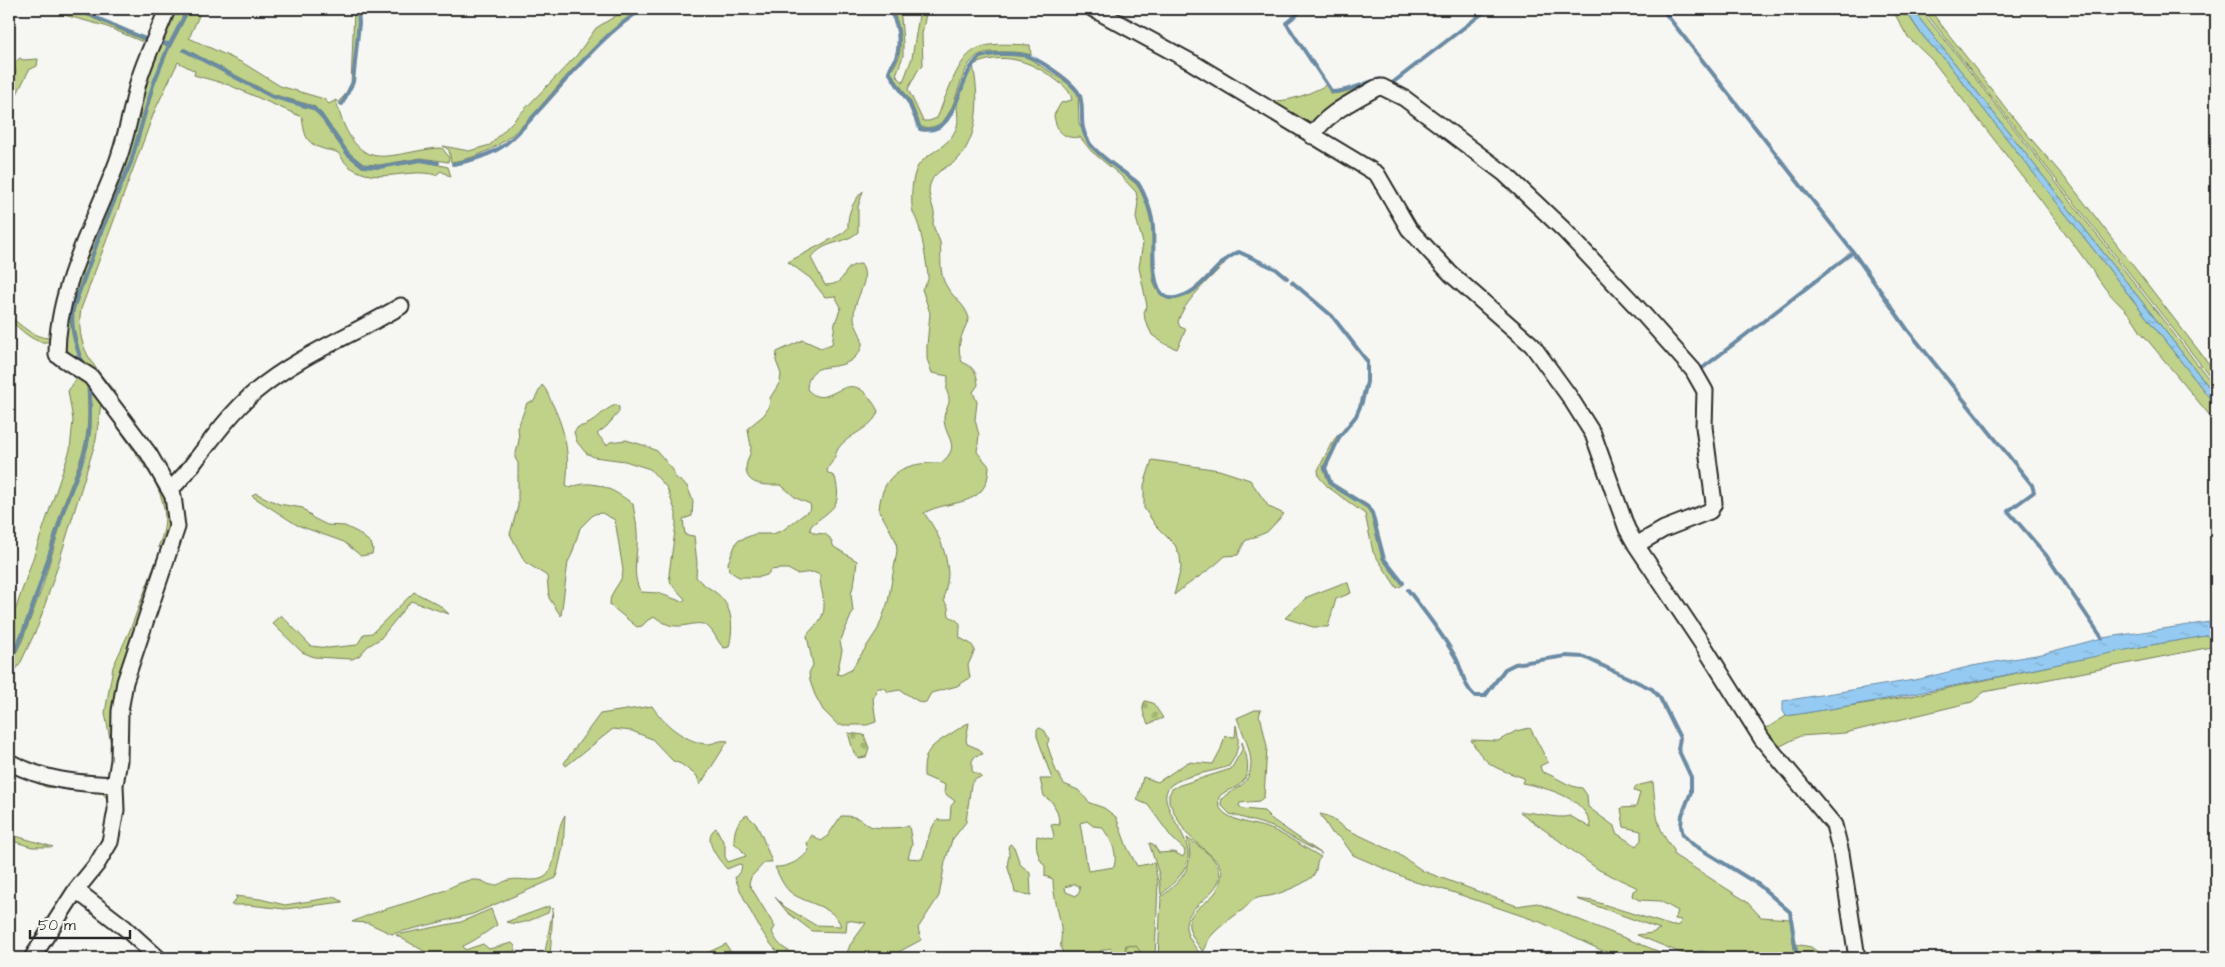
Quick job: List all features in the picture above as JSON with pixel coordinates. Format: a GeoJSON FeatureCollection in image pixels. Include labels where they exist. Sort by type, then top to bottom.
{"type":"FeatureCollection","features":[{"type":"Feature","properties":{"kind":"street"},"geometry":{"type":"LineString","coordinates":[[32,958],[110,842],[116,810],[115,786],[119,760],[120,711],[125,682],[177,527],[173,496],[149,454],[91,377],[57,355],[57,336],[73,271],[116,168],[138,83],[167,9]]}},
{"type":"Feature","properties":{"kind":"street"},"geometry":{"type":"LineString","coordinates":[[1093,9],[1193,63],[1377,174],[1409,229],[1451,274],[1532,345],[1593,434],[1627,529],[1636,545],[1762,738],[1834,825],[1841,853],[1857,958]]}},
{"type":"Feature","properties":{"kind":"street"},"geometry":{"type":"LineString","coordinates":[[1312,136],[1318,126],[1333,114],[1376,88],[1382,87],[1404,98],[1505,174],[1564,230],[1630,299],[1693,370],[1705,391],[1704,428],[1714,503],[1710,511],[1664,529],[1636,545]]}},
{"type":"Feature","properties":{"kind":"street"},"geometry":{"type":"LineString","coordinates":[[168,487],[176,484],[254,393],[273,378],[299,361],[362,329],[401,306]]}},
{"type":"Feature","properties":{"kind":"street"},"geometry":{"type":"LineString","coordinates":[[9,762],[32,774],[72,783],[115,786]]}},
{"type":"Feature","properties":{"kind":"street"},"geometry":{"type":"LineString","coordinates":[[76,890],[125,928],[158,958]]}},
{"type":"Feature","properties":{"kind":"green space"},"geometry":{"type":"Polygon","coordinates":[[[42,9],[72,9],[150,43],[150,45],[105,26],[42,9]]]}},
{"type":"Feature","properties":{"kind":"green space"},"geometry":{"type":"Polygon","coordinates":[[[170,9],[187,9],[169,44],[158,41],[170,9]]]}},
{"type":"Feature","properties":{"kind":"green space"},"geometry":{"type":"Polygon","coordinates":[[[190,9],[202,9],[189,38],[243,63],[280,86],[324,99],[329,104],[336,100],[349,135],[368,154],[384,156],[442,148],[449,157],[448,162],[421,158],[379,165],[363,164],[349,153],[314,106],[272,94],[185,49],[184,51],[271,97],[312,109],[319,115],[347,155],[362,167],[380,168],[421,161],[448,167],[451,177],[441,171],[436,175],[414,173],[382,176],[361,172],[348,165],[338,153],[320,148],[311,142],[304,130],[302,117],[229,85],[194,75],[195,71],[178,62],[155,110],[81,309],[80,322],[83,344],[99,372],[115,392],[112,398],[62,354],[62,326],[157,44],[168,46],[146,104],[130,162],[100,231],[71,309],[71,330],[82,363],[72,319],[74,309],[102,232],[132,163],[154,85],[168,51],[190,9]]]}},
{"type":"Feature","properties":{"kind":"green space"},"geometry":{"type":"Polygon","coordinates":[[[354,9],[357,9],[357,25],[352,82],[351,88],[350,90],[340,105],[339,101],[351,86],[354,9]]]}},
{"type":"Feature","properties":{"kind":"green space"},"geometry":{"type":"Polygon","coordinates":[[[627,9],[639,9],[595,47],[519,128],[489,150],[451,162],[449,150],[443,146],[469,151],[490,145],[577,55],[596,28],[627,9]]]}},
{"type":"Feature","properties":{"kind":"green space"},"geometry":{"type":"Polygon","coordinates":[[[891,9],[896,9],[901,17],[903,56],[896,75],[903,82],[912,58],[920,9],[927,9],[922,34],[923,65],[918,70],[908,89],[923,121],[937,118],[954,76],[969,54],[977,49],[998,44],[1030,45],[1031,55],[1018,52],[994,52],[983,53],[977,56],[969,64],[950,112],[943,121],[934,127],[921,127],[911,102],[891,72],[899,57],[900,32],[891,9]]]}},
{"type":"Feature","properties":{"kind":"green space"},"geometry":{"type":"Polygon","coordinates":[[[1892,9],[1905,9],[1921,34],[1942,56],[2216,406],[2216,423],[2140,331],[2133,319],[2104,287],[2041,201],[1932,60],[1907,36],[1892,9]]]}},
{"type":"Feature","properties":{"kind":"green space"},"geometry":{"type":"Polygon","coordinates":[[[1912,9],[1920,9],[1957,55],[2216,388],[2216,396],[1912,9]]]}},
{"type":"Feature","properties":{"kind":"green space"},"geometry":{"type":"Polygon","coordinates":[[[1923,9],[1929,9],[2019,125],[2070,184],[2216,373],[2216,384],[1923,9]]]}},
{"type":"Feature","properties":{"kind":"green space"},"geometry":{"type":"Polygon","coordinates":[[[146,45],[149,46],[136,82],[125,129],[113,166],[70,271],[55,336],[50,341],[38,341],[19,328],[9,319],[9,315],[38,336],[49,338],[53,333],[71,261],[116,151],[133,81],[146,45]]]}},
{"type":"Feature","properties":{"kind":"green space"},"geometry":{"type":"Polygon","coordinates":[[[986,56],[1023,56],[1069,84],[1078,94],[1079,123],[1089,145],[1136,184],[1144,199],[1152,228],[1154,281],[1160,294],[1173,299],[1181,298],[1198,289],[1225,263],[1185,306],[1178,322],[1180,327],[1186,329],[1177,349],[1165,344],[1152,335],[1145,320],[1144,312],[1147,306],[1139,267],[1143,243],[1136,218],[1138,202],[1136,192],[1120,175],[1091,151],[1080,137],[1065,136],[1057,126],[1054,115],[1061,103],[1072,100],[1068,91],[1047,73],[1017,60],[996,59],[974,65],[986,56]]]}},
{"type":"Feature","properties":{"kind":"green space"},"geometry":{"type":"Polygon","coordinates":[[[20,58],[23,60],[38,59],[37,66],[29,70],[14,100],[9,99],[13,76],[16,71],[12,65],[20,58]]]}},
{"type":"Feature","properties":{"kind":"green space"},"geometry":{"type":"Polygon","coordinates":[[[973,66],[977,101],[971,137],[959,158],[933,178],[929,194],[934,213],[933,224],[940,242],[942,277],[947,287],[965,309],[969,318],[959,350],[962,362],[972,368],[977,377],[978,385],[973,392],[977,402],[975,420],[979,435],[977,452],[989,466],[987,480],[982,490],[975,496],[934,508],[924,513],[937,534],[946,557],[948,574],[944,601],[948,607],[949,616],[958,621],[960,625],[960,638],[971,644],[975,650],[968,665],[970,678],[957,686],[931,693],[926,702],[921,703],[900,690],[888,692],[885,688],[877,688],[873,699],[876,722],[867,725],[838,725],[823,710],[815,695],[809,673],[813,665],[807,636],[824,611],[820,575],[813,572],[797,574],[788,569],[778,569],[771,570],[767,575],[760,577],[739,577],[729,571],[728,563],[737,541],[755,534],[773,534],[783,530],[811,509],[810,504],[796,498],[781,485],[759,484],[750,479],[746,468],[751,448],[748,428],[764,415],[769,407],[770,398],[780,382],[781,374],[776,361],[777,352],[803,340],[821,348],[832,344],[835,323],[841,307],[835,296],[825,297],[810,278],[788,262],[843,233],[848,228],[851,208],[863,191],[858,207],[858,232],[846,239],[822,248],[811,258],[825,285],[838,282],[854,265],[861,264],[865,277],[854,315],[854,321],[862,340],[860,351],[848,362],[818,369],[809,379],[807,389],[816,396],[824,396],[849,387],[858,388],[867,395],[878,411],[876,417],[867,426],[838,449],[827,472],[835,477],[837,488],[836,502],[834,507],[811,526],[810,530],[814,533],[825,534],[830,538],[834,547],[857,561],[851,594],[853,611],[840,642],[842,650],[837,674],[841,675],[851,670],[878,629],[888,602],[897,551],[896,541],[879,510],[885,486],[891,478],[907,467],[917,464],[941,463],[951,451],[951,441],[944,418],[949,401],[947,390],[948,376],[932,373],[927,359],[930,313],[922,289],[928,281],[928,276],[921,235],[912,208],[912,189],[918,166],[925,158],[948,141],[957,128],[958,100],[962,87],[973,66]]]}},
{"type":"Feature","properties":{"kind":"green space"},"geometry":{"type":"Polygon","coordinates":[[[1379,80],[1311,133],[1269,101],[1298,97],[1326,85],[1331,94],[1379,80]]]}},
{"type":"Feature","properties":{"kind":"green space"},"geometry":{"type":"Polygon","coordinates":[[[79,375],[85,380],[87,386],[88,422],[85,443],[31,607],[9,660],[9,609],[15,610],[16,608],[70,450],[73,420],[68,391],[79,375]]]}},
{"type":"Feature","properties":{"kind":"green space"},"geometry":{"type":"Polygon","coordinates":[[[542,385],[553,405],[564,435],[567,454],[566,486],[570,488],[587,484],[603,487],[633,504],[637,529],[635,571],[641,592],[658,593],[683,602],[685,599],[671,584],[669,574],[676,513],[667,488],[650,469],[625,461],[594,457],[586,453],[577,442],[574,432],[578,427],[590,423],[606,410],[616,405],[619,407],[619,412],[597,434],[607,445],[610,442],[626,440],[657,451],[673,470],[675,477],[687,486],[693,501],[692,516],[683,519],[685,535],[694,536],[697,563],[696,577],[721,597],[729,610],[732,624],[729,647],[724,648],[710,628],[704,624],[673,626],[655,617],[648,620],[642,626],[637,627],[610,605],[610,600],[621,579],[623,570],[615,520],[602,513],[594,514],[580,528],[568,562],[561,616],[549,598],[547,576],[525,562],[510,534],[518,506],[518,463],[515,458],[519,440],[518,427],[527,403],[534,401],[542,385]]]}},
{"type":"Feature","properties":{"kind":"green space"},"geometry":{"type":"Polygon","coordinates":[[[91,386],[128,433],[168,498],[172,527],[157,575],[114,760],[105,713],[113,667],[130,630],[161,548],[158,547],[162,538],[165,520],[163,503],[152,477],[101,403],[96,440],[38,626],[20,664],[9,679],[9,667],[22,641],[42,588],[64,513],[88,446],[91,428],[91,386]]]}},
{"type":"Feature","properties":{"kind":"green space"},"geometry":{"type":"Polygon","coordinates":[[[1338,435],[1323,467],[1326,476],[1335,488],[1367,508],[1371,514],[1382,559],[1403,585],[1397,588],[1373,552],[1365,514],[1328,487],[1319,477],[1318,470],[1332,442],[1338,435]]]}},
{"type":"Feature","properties":{"kind":"green space"},"geometry":{"type":"Polygon","coordinates":[[[1152,460],[1219,470],[1250,480],[1269,507],[1284,514],[1267,532],[1245,541],[1238,555],[1225,556],[1174,595],[1181,568],[1180,556],[1175,545],[1156,526],[1144,508],[1144,485],[1152,460]]]}},
{"type":"Feature","properties":{"kind":"green space"},"geometry":{"type":"Polygon","coordinates":[[[255,493],[279,504],[303,508],[313,518],[327,525],[345,526],[357,532],[371,543],[372,554],[361,556],[344,542],[297,525],[252,496],[255,493]]]}},
{"type":"Feature","properties":{"kind":"green space"},"geometry":{"type":"Polygon","coordinates":[[[1343,583],[1348,583],[1351,593],[1336,599],[1328,627],[1313,627],[1285,618],[1307,597],[1343,583]]]}},
{"type":"Feature","properties":{"kind":"green space"},"geometry":{"type":"Polygon","coordinates":[[[414,592],[439,605],[449,614],[411,601],[380,639],[368,646],[359,656],[352,659],[314,657],[302,652],[272,623],[281,615],[311,646],[328,648],[357,645],[364,634],[372,633],[414,592]]]}},
{"type":"Feature","properties":{"kind":"green space"},"geometry":{"type":"Polygon","coordinates":[[[2216,634],[2216,646],[1984,692],[1972,702],[1845,733],[1800,736],[1773,750],[1759,733],[1786,716],[1912,696],[2127,649],[2216,634]]]}},
{"type":"Feature","properties":{"kind":"green space"},"geometry":{"type":"Polygon","coordinates":[[[1145,701],[1153,703],[1163,718],[1148,724],[1143,710],[1145,701]]]}},
{"type":"Feature","properties":{"kind":"green space"},"geometry":{"type":"Polygon","coordinates":[[[652,706],[668,725],[689,739],[705,744],[728,741],[700,785],[697,776],[681,764],[673,761],[652,739],[632,731],[613,729],[566,766],[564,763],[600,714],[652,706]]]}},
{"type":"Feature","properties":{"kind":"green space"},"geometry":{"type":"Polygon","coordinates":[[[1255,710],[1261,710],[1259,716],[1267,747],[1264,797],[1259,801],[1240,803],[1239,806],[1243,809],[1264,811],[1273,820],[1322,854],[1273,827],[1230,814],[1221,805],[1225,796],[1241,786],[1249,774],[1251,764],[1250,752],[1237,718],[1255,710]]]}},
{"type":"Feature","properties":{"kind":"green space"},"geometry":{"type":"Polygon","coordinates":[[[969,723],[967,744],[979,749],[983,754],[975,756],[972,761],[972,771],[982,777],[975,779],[971,784],[966,822],[952,840],[945,862],[939,896],[918,928],[921,940],[891,956],[885,954],[863,958],[845,958],[850,945],[866,923],[847,920],[846,932],[812,931],[787,912],[775,897],[785,907],[815,925],[841,926],[831,913],[789,891],[775,867],[789,865],[803,857],[809,850],[807,843],[812,835],[821,841],[827,837],[841,816],[861,819],[873,827],[909,826],[912,844],[908,858],[922,859],[929,834],[934,825],[937,820],[950,820],[951,806],[955,801],[944,793],[945,785],[924,776],[927,754],[934,745],[969,723]]]}},
{"type":"Feature","properties":{"kind":"green space"},"geometry":{"type":"Polygon","coordinates":[[[1236,725],[1238,746],[1229,766],[1183,779],[1171,785],[1166,792],[1166,801],[1181,831],[1188,852],[1183,872],[1161,895],[1159,874],[1149,843],[1153,844],[1159,853],[1174,852],[1183,857],[1185,853],[1184,849],[1172,838],[1148,805],[1137,800],[1143,777],[1158,782],[1188,762],[1213,764],[1225,736],[1235,737],[1236,725]]]}},
{"type":"Feature","properties":{"kind":"green space"},"geometry":{"type":"Polygon","coordinates":[[[1040,728],[1045,731],[1049,740],[1047,744],[1056,771],[1064,784],[1078,790],[1090,803],[1104,808],[1116,817],[1127,847],[1137,866],[1154,863],[1158,882],[1155,958],[1113,958],[1115,955],[1110,948],[1100,951],[1102,958],[1065,958],[1061,949],[1061,928],[1053,879],[1045,876],[1045,866],[1039,856],[1036,840],[1037,836],[1052,839],[1054,836],[1051,824],[1060,825],[1057,811],[1052,802],[1044,796],[1040,779],[1052,779],[1037,736],[1037,729],[1040,728]],[[1087,821],[1080,823],[1088,871],[1114,867],[1115,856],[1108,836],[1102,827],[1093,826],[1087,821]],[[1075,884],[1065,887],[1066,892],[1076,896],[1080,891],[1079,886],[1075,884]]]}},
{"type":"Feature","properties":{"kind":"green space"},"geometry":{"type":"Polygon","coordinates":[[[1530,728],[1548,762],[1540,766],[1542,772],[1572,786],[1582,788],[1587,795],[1588,807],[1614,826],[1616,833],[1636,846],[1641,840],[1641,831],[1624,827],[1621,808],[1636,807],[1640,793],[1634,791],[1636,786],[1653,782],[1660,826],[1674,850],[1674,855],[1746,901],[1761,917],[1790,919],[1795,958],[1739,958],[1701,951],[1695,952],[1691,957],[1637,935],[1652,933],[1660,929],[1577,899],[1593,901],[1672,926],[1680,925],[1681,920],[1675,919],[1678,911],[1660,901],[1639,900],[1632,896],[1633,891],[1638,888],[1599,870],[1520,812],[1558,817],[1570,816],[1591,828],[1588,818],[1582,809],[1565,796],[1522,783],[1524,778],[1493,766],[1487,762],[1471,740],[1498,741],[1516,731],[1530,728]]]}},
{"type":"Feature","properties":{"kind":"green space"},"geometry":{"type":"Polygon","coordinates":[[[848,733],[864,735],[869,748],[866,757],[858,758],[854,753],[848,733]]]}},
{"type":"Feature","properties":{"kind":"green space"},"geometry":{"type":"Polygon","coordinates":[[[1242,742],[1248,766],[1247,772],[1242,783],[1219,797],[1219,805],[1223,812],[1238,820],[1273,830],[1321,857],[1312,877],[1289,890],[1253,900],[1214,932],[1203,952],[1191,934],[1189,922],[1194,913],[1215,893],[1221,880],[1222,871],[1217,861],[1186,833],[1169,802],[1169,795],[1172,789],[1180,785],[1231,769],[1242,750],[1242,742]]]}},
{"type":"Feature","properties":{"kind":"green space"},"geometry":{"type":"Polygon","coordinates":[[[9,765],[108,789],[109,807],[106,797],[102,793],[46,787],[9,771],[9,765]]]}},
{"type":"Feature","properties":{"kind":"green space"},"geometry":{"type":"Polygon","coordinates":[[[1320,814],[1328,816],[1346,829],[1397,853],[1423,871],[1517,906],[1537,903],[1675,958],[1627,958],[1614,956],[1540,922],[1452,892],[1415,882],[1353,855],[1341,838],[1332,833],[1320,814]]]}},
{"type":"Feature","properties":{"kind":"green space"},"geometry":{"type":"Polygon","coordinates":[[[565,815],[563,847],[556,878],[473,914],[392,934],[368,923],[352,922],[438,893],[467,881],[479,880],[498,885],[514,879],[538,880],[546,876],[550,871],[559,830],[565,815]]]}},
{"type":"Feature","properties":{"kind":"green space"},"geometry":{"type":"Polygon","coordinates":[[[747,815],[756,824],[772,862],[765,862],[751,877],[749,884],[775,927],[772,932],[778,943],[791,952],[807,958],[786,958],[770,943],[756,921],[735,878],[742,865],[739,864],[727,869],[712,848],[710,837],[716,828],[725,845],[725,857],[728,862],[746,856],[734,843],[734,835],[740,820],[747,815]]]}},
{"type":"Feature","properties":{"kind":"green space"},"geometry":{"type":"Polygon","coordinates":[[[9,834],[53,847],[32,847],[9,840],[9,834]]]}},
{"type":"Feature","properties":{"kind":"green space"},"geometry":{"type":"Polygon","coordinates":[[[1187,838],[1214,860],[1219,871],[1219,880],[1214,888],[1187,919],[1186,928],[1188,935],[1201,955],[1197,958],[1187,954],[1181,958],[1158,958],[1161,897],[1175,885],[1185,872],[1190,857],[1187,838]]]}},
{"type":"Feature","properties":{"kind":"green space"},"geometry":{"type":"Polygon","coordinates":[[[1010,844],[1014,847],[1020,864],[1030,873],[1031,895],[1015,893],[1008,865],[1008,847],[1010,844]]]}},
{"type":"Feature","properties":{"kind":"green space"},"geometry":{"type":"Polygon","coordinates":[[[235,896],[285,905],[335,897],[343,902],[285,909],[231,905],[237,898],[235,896]]]}},
{"type":"Feature","properties":{"kind":"green space"},"geometry":{"type":"Polygon","coordinates":[[[550,906],[548,913],[527,921],[517,923],[506,922],[550,906]]]}},
{"type":"Feature","properties":{"kind":"green space"},"geometry":{"type":"Polygon","coordinates":[[[553,908],[550,958],[544,958],[553,908]]]}},
{"type":"Feature","properties":{"kind":"green space"},"geometry":{"type":"Polygon","coordinates":[[[491,909],[497,925],[463,946],[465,950],[483,944],[489,949],[512,943],[515,946],[515,951],[502,953],[503,958],[436,958],[396,935],[461,922],[491,909]]]}},
{"type":"Feature","properties":{"kind":"green space"},"geometry":{"type":"Polygon","coordinates":[[[726,944],[734,958],[688,958],[707,953],[726,944]]]}},
{"type":"Feature","properties":{"kind":"green space"},"geometry":{"type":"Polygon","coordinates":[[[1795,944],[1811,947],[1826,958],[1798,958],[1795,944]]]}},
{"type":"Feature","properties":{"kind":"green space"},"geometry":{"type":"Polygon","coordinates":[[[1126,945],[1136,946],[1140,951],[1139,956],[1135,958],[1128,957],[1125,952],[1126,945]]]}},
{"type":"Feature","properties":{"kind":"water"},"geometry":{"type":"Polygon","coordinates":[[[1905,9],[1912,9],[2216,396],[2216,406],[1942,56],[1922,34],[1905,9]]]}},
{"type":"Feature","properties":{"kind":"water"},"geometry":{"type":"Polygon","coordinates":[[[2216,621],[2216,634],[2137,648],[1871,702],[1786,716],[1783,711],[1783,701],[1920,679],[1972,666],[2042,654],[2102,638],[2216,621]]]}},
{"type":"Feature","properties":{"kind":"waterway"},"geometry":{"type":"LineString","coordinates":[[76,9],[150,41]]}},
{"type":"Feature","properties":{"kind":"waterway"},"geometry":{"type":"LineString","coordinates":[[82,363],[73,330],[73,309],[101,232],[131,162],[153,85],[167,50],[188,9]]}},
{"type":"Feature","properties":{"kind":"waterway"},"geometry":{"type":"LineString","coordinates":[[342,104],[353,82],[359,23],[358,9]]}},
{"type":"Feature","properties":{"kind":"waterway"},"geometry":{"type":"LineString","coordinates":[[453,164],[485,155],[497,150],[508,142],[601,42],[643,9]]}},
{"type":"Feature","properties":{"kind":"waterway"},"geometry":{"type":"LineString","coordinates":[[887,9],[894,19],[899,39],[898,52],[889,72],[909,103],[920,129],[933,129],[943,124],[950,115],[972,66],[980,57],[1001,54],[1017,54],[1028,57],[1045,65],[1071,84],[1080,96],[1082,125],[1090,144],[1107,160],[1138,183],[1143,193],[1153,223],[1155,275],[1158,286],[1163,294],[1170,298],[1182,296],[1190,292],[1198,287],[1224,261],[1239,252],[1276,269],[1287,278]]}},
{"type":"Feature","properties":{"kind":"waterway"},"geometry":{"type":"LineString","coordinates":[[1304,9],[1286,23],[1332,92],[1350,89],[1380,79]]}},
{"type":"Feature","properties":{"kind":"waterway"},"geometry":{"type":"LineString","coordinates":[[1391,84],[1488,9]]}},
{"type":"Feature","properties":{"kind":"waterway"},"geometry":{"type":"LineString","coordinates":[[1662,9],[1853,252],[1907,329],[2032,485],[2034,492],[2008,511],[2046,555],[2102,638]]}},
{"type":"Feature","properties":{"kind":"waterway"},"geometry":{"type":"LineString","coordinates":[[2209,9],[2216,18]]}},
{"type":"Feature","properties":{"kind":"waterway"},"geometry":{"type":"LineString","coordinates":[[158,43],[170,44]]}},
{"type":"Feature","properties":{"kind":"waterway"},"geometry":{"type":"LineString","coordinates":[[184,50],[271,96],[313,108],[320,114],[348,154],[363,166],[379,167],[421,160],[438,163]]}},
{"type":"Feature","properties":{"kind":"waterway"},"geometry":{"type":"LineString","coordinates":[[1700,370],[1853,252]]}},
{"type":"Feature","properties":{"kind":"waterway"},"geometry":{"type":"LineString","coordinates":[[1292,282],[1332,316],[1367,361],[1367,382],[1362,402],[1356,416],[1340,436],[1325,468],[1331,484],[1368,507],[1372,513],[1384,559],[1403,583]]}},
{"type":"Feature","properties":{"kind":"waterway"},"geometry":{"type":"LineString","coordinates":[[9,664],[32,608],[66,503],[85,452],[90,422],[89,386]]}},
{"type":"Feature","properties":{"kind":"waterway"},"geometry":{"type":"LineString","coordinates":[[1408,590],[1451,649],[1468,688],[1475,696],[1485,696],[1505,669],[1515,664],[1566,656],[1584,657],[1652,689],[1660,698],[1680,738],[1678,749],[1691,777],[1691,792],[1682,815],[1681,826],[1683,835],[1691,843],[1759,885],[1790,912],[1797,958]]}},
{"type":"Feature","properties":{"kind":"waterway"},"geometry":{"type":"LineString","coordinates":[[1693,958],[1696,954],[1701,953],[1734,958]]}}]}
